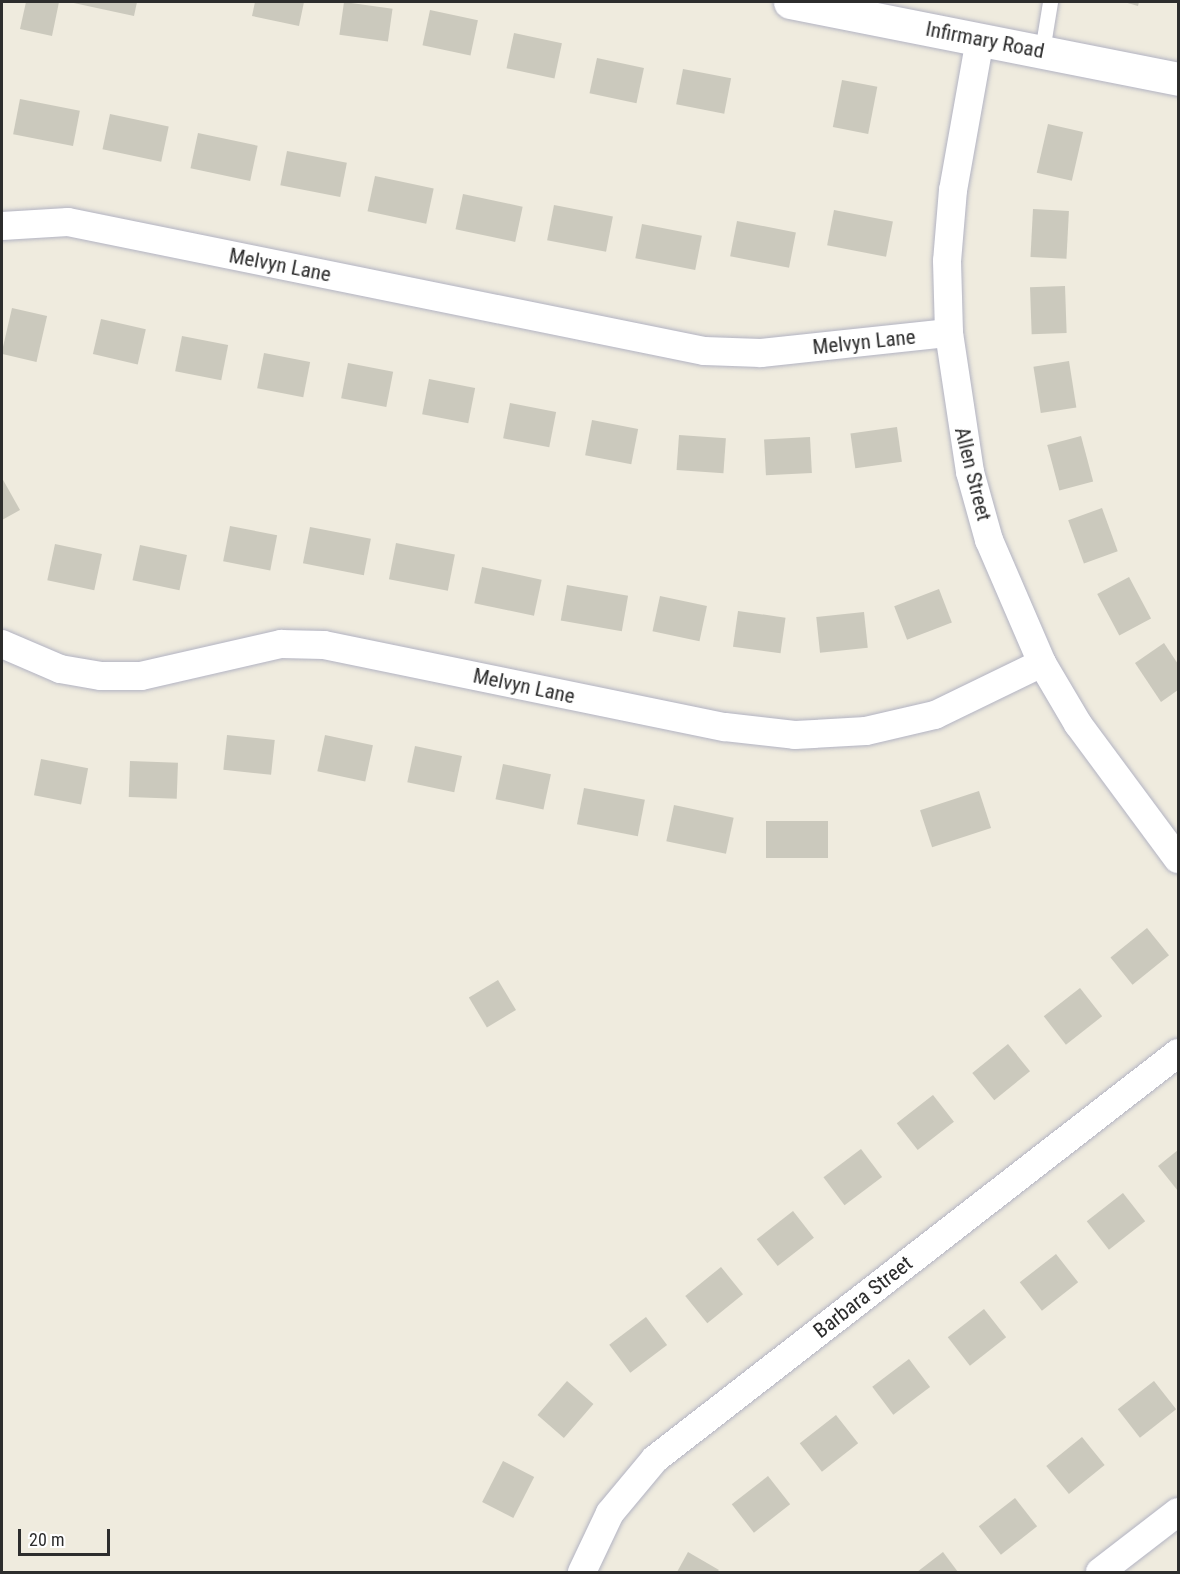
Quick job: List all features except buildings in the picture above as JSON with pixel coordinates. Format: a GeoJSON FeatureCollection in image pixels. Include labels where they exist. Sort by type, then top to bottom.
{"type":"FeatureCollection","features":[{"type":"Feature","properties":{"kind":"street","name":"Infirmary Road"},"geometry":{"type":"LineString","coordinates":[[790,2],[1179,79]]}},
{"type":"Feature","properties":{"kind":"street","name":"Allen Street"},"geometry":{"type":"LineString","coordinates":[[981,39],[952,190],[949,333],[973,483],[1014,606],[1042,663],[1078,724],[1179,859]]}},
{"type":"Feature","properties":{"kind":"street","name":"Melvyn Lane"},"geometry":{"type":"LineString","coordinates":[[2,226],[68,222],[704,351],[761,353],[949,333]]}},
{"type":"Feature","properties":{"kind":"street","name":"Melvyn Lane"},"geometry":{"type":"LineString","coordinates":[[2,644],[60,669],[101,676],[141,676],[281,644],[324,645],[724,727],[795,735],[866,731],[935,715],[1042,663]]}},
{"type":"Feature","properties":{"kind":"street","name":"Barbara Street"},"geometry":{"type":"LineString","coordinates":[[582,1572],[610,1513],[655,1459],[1179,1053]]}},
{"type":"Feature","properties":{"kind":"street"},"geometry":{"type":"LineString","coordinates":[[1100,1572],[1179,1512]]}},
{"type":"Feature","properties":{"kind":"lane"},"geometry":{"type":"LineString","coordinates":[[1042,51],[1050,2]]}}]}
